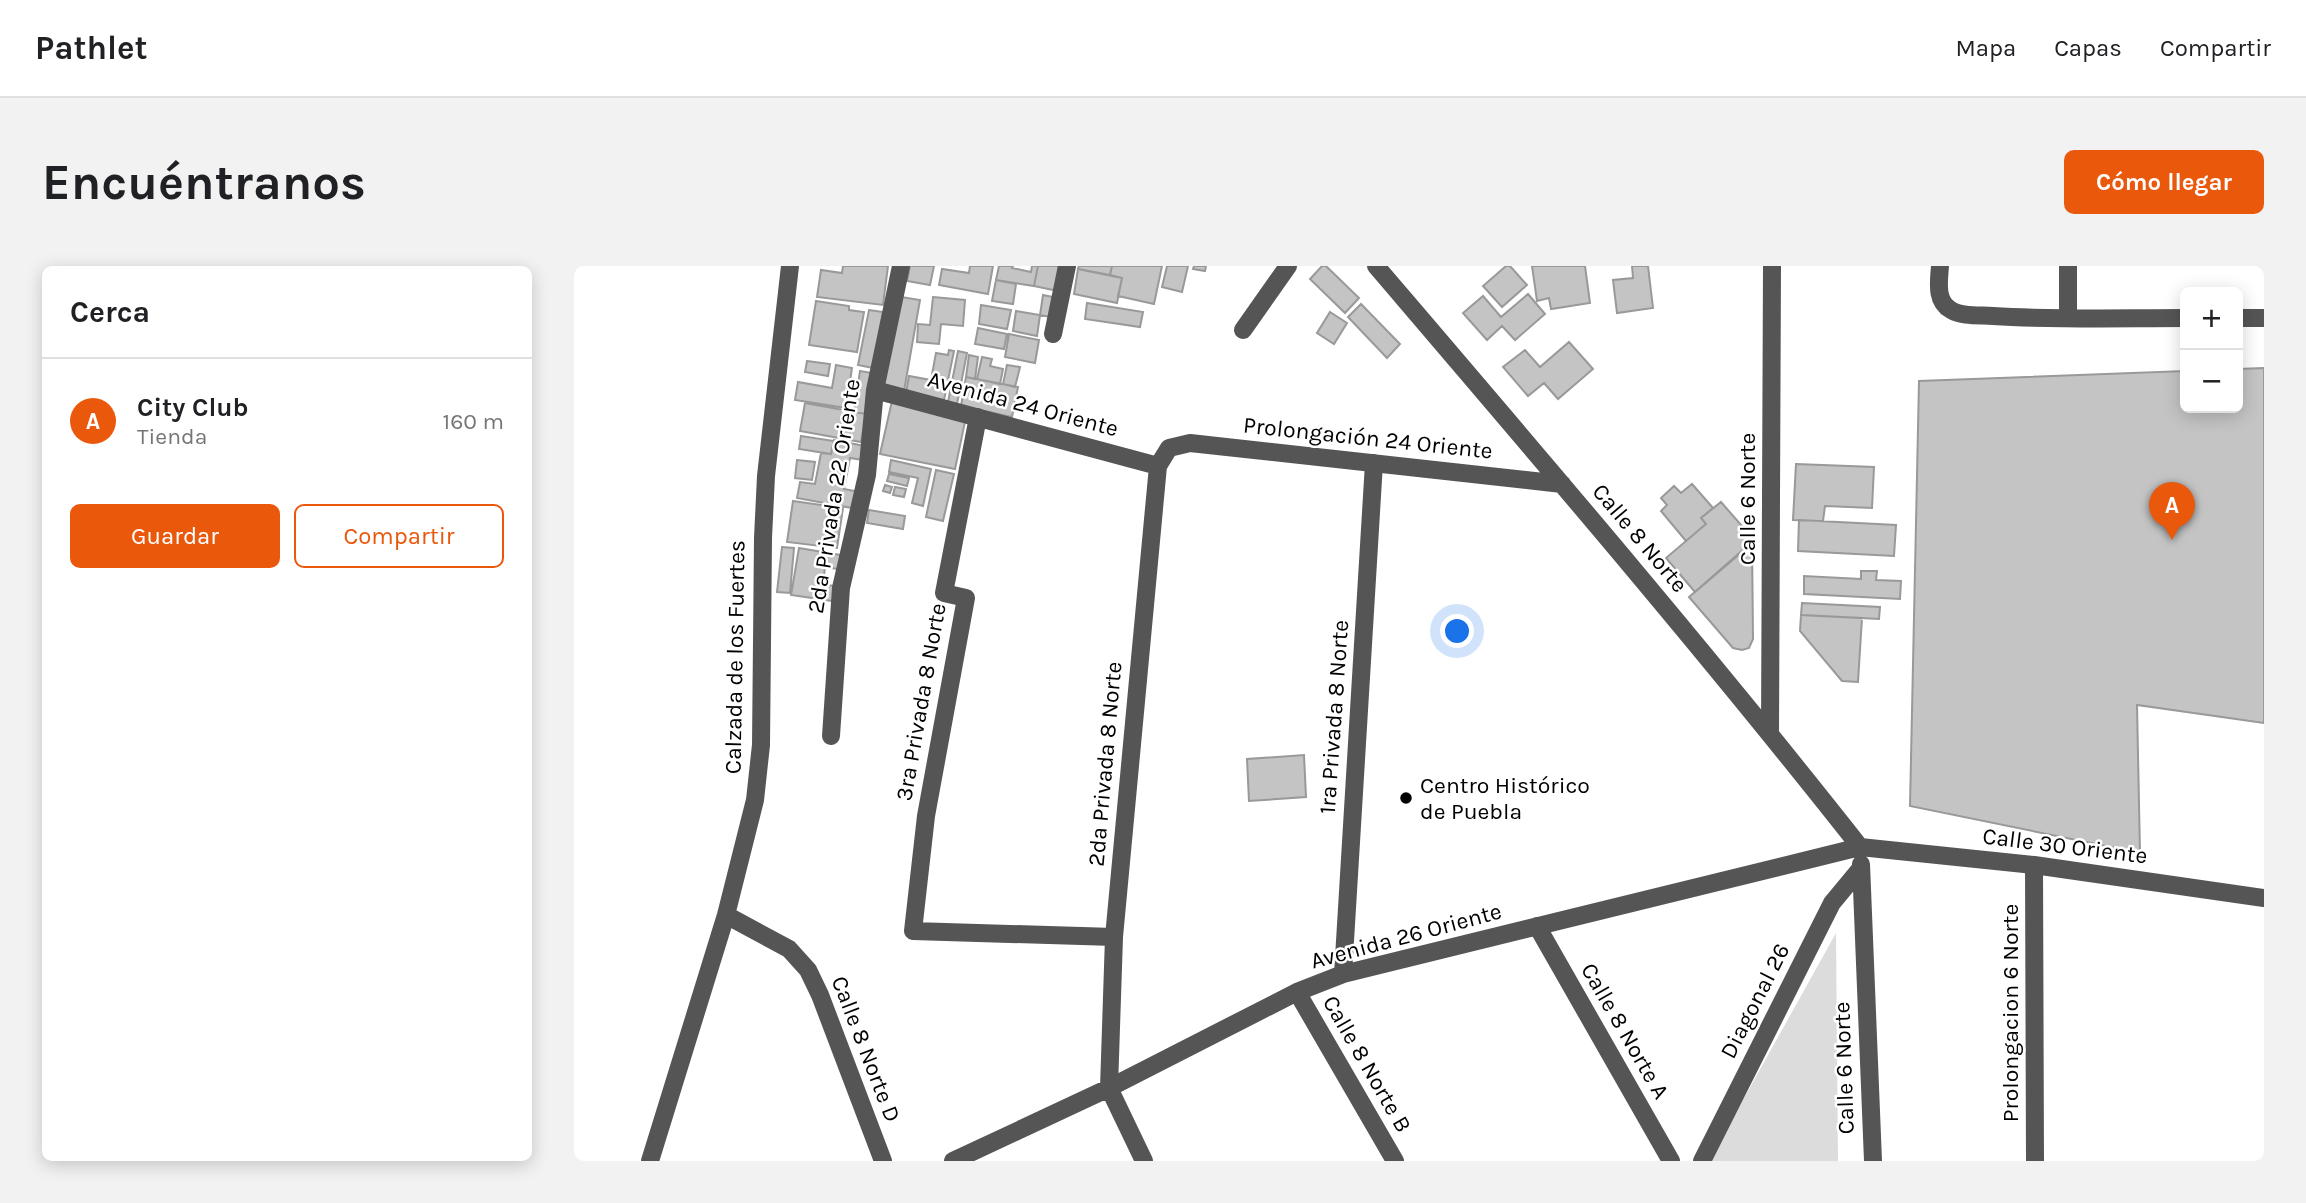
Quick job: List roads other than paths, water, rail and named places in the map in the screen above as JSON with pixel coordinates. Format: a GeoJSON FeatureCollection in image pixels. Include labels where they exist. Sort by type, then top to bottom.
{"type":"FeatureCollection","features":[{"type":"Feature","properties":{"kind":"street","name":"Calzada de los Fuertes"},"geometry":{"type":"LineString","coordinates":[[650,1161],[726,915],[755,800],[761,745],[766,476],[790,266]]}},
{"type":"Feature","properties":{"kind":"street","name":"2da Privada 22 Oriente"},"geometry":{"type":"LineString","coordinates":[[831,736],[841,587],[867,475],[875,390],[901,266]]}},
{"type":"Feature","properties":{"kind":"street"},"geometry":{"type":"LineString","coordinates":[[1053,334],[1067,266]]}},
{"type":"Feature","properties":{"kind":"street"},"geometry":{"type":"LineString","coordinates":[[1244,330],[1288,266]]}},
{"type":"Feature","properties":{"kind":"street","name":"Calle 8 Norte"},"geometry":{"type":"LineString","coordinates":[[1376,266],[1770,733],[1860,847]]}},
{"type":"Feature","properties":{"kind":"street","name":"Calle 6 Norte"},"geometry":{"type":"LineString","coordinates":[[1770,733],[1772,266]]}},
{"type":"Feature","properties":{"kind":"street"},"geometry":{"type":"LineString","coordinates":[[1940,266],[1941,301],[1949,310],[1960,313],[2068,318],[2180,318]]}},
{"type":"Feature","properties":{"kind":"street"},"geometry":{"type":"LineString","coordinates":[[2068,266],[2068,318]]}},
{"type":"Feature","properties":{"kind":"street"},"geometry":{"type":"LineString","coordinates":[[2243,318],[2264,318]]}},
{"type":"Feature","properties":{"kind":"street","name":"Avenida 24 Oriente"},"geometry":{"type":"LineString","coordinates":[[875,390],[1158,466]]}},
{"type":"Feature","properties":{"kind":"street","name":"3ra Privada 8 Norte"},"geometry":{"type":"LineString","coordinates":[[978,417],[944,593],[966,598],[926,816],[913,931],[1114,937]]}},
{"type":"Feature","properties":{"kind":"street","name":"Prolongación 24 Oriente"},"geometry":{"type":"LineString","coordinates":[[1169,448],[1190,443],[1562,484]]}},
{"type":"Feature","properties":{"kind":"street","name":"2da Privada 8 Norte"},"geometry":{"type":"LineString","coordinates":[[1109,1088],[1114,937],[1158,466],[1169,448]]}},
{"type":"Feature","properties":{"kind":"street","name":"1ra Privada 8 Norte"},"geometry":{"type":"LineString","coordinates":[[1343,974],[1374,463]]}},
{"type":"Feature","properties":{"kind":"street","name":"Calle 6 Norte"},"geometry":{"type":"LineString","coordinates":[[1860,847],[1872,1161]]}},
{"type":"Feature","properties":{"kind":"street","name":"Avenida 26 Oriente"},"geometry":{"type":"LineString","coordinates":[[953,1161],[1109,1088],[1297,992],[1343,974],[1860,847]]}},
{"type":"Feature","properties":{"kind":"street","name":"Calle 30 Oriente"},"geometry":{"type":"LineString","coordinates":[[1860,847],[2034,865],[2264,898]]}},
{"type":"Feature","properties":{"kind":"street","name":"Prolongacion 6 Norte"},"geometry":{"type":"LineString","coordinates":[[2034,865],[2035,1161]]}},
{"type":"Feature","properties":{"kind":"street","name":"Diagonal 26"},"geometry":{"type":"LineString","coordinates":[[1702,1161],[1832,903],[1861,868]]}},
{"type":"Feature","properties":{"kind":"street","name":"Calle 8 Norte D"},"geometry":{"type":"LineString","coordinates":[[726,915],[789,948],[808,970],[883,1161]]}},
{"type":"Feature","properties":{"kind":"street","name":"Calle 8 Norte A"},"geometry":{"type":"LineString","coordinates":[[1537,926],[1671,1161]]}},
{"type":"Feature","properties":{"kind":"street","name":"Calle 8 Norte B"},"geometry":{"type":"LineString","coordinates":[[1297,992],[1395,1161]]}},
{"type":"Feature","properties":{"kind":"street"},"geometry":{"type":"LineString","coordinates":[[1109,1088],[1144,1161]]}},
{"type":"Feature","properties":{"kind":"place","name":"City Club"},"geometry":{"type":"Point","coordinates":[2172,540]}},
{"type":"Feature","properties":{"kind":"place","name":"Centro Histórico de Puebla"},"geometry":{"type":"Point","coordinates":[1406,798]}}]}
